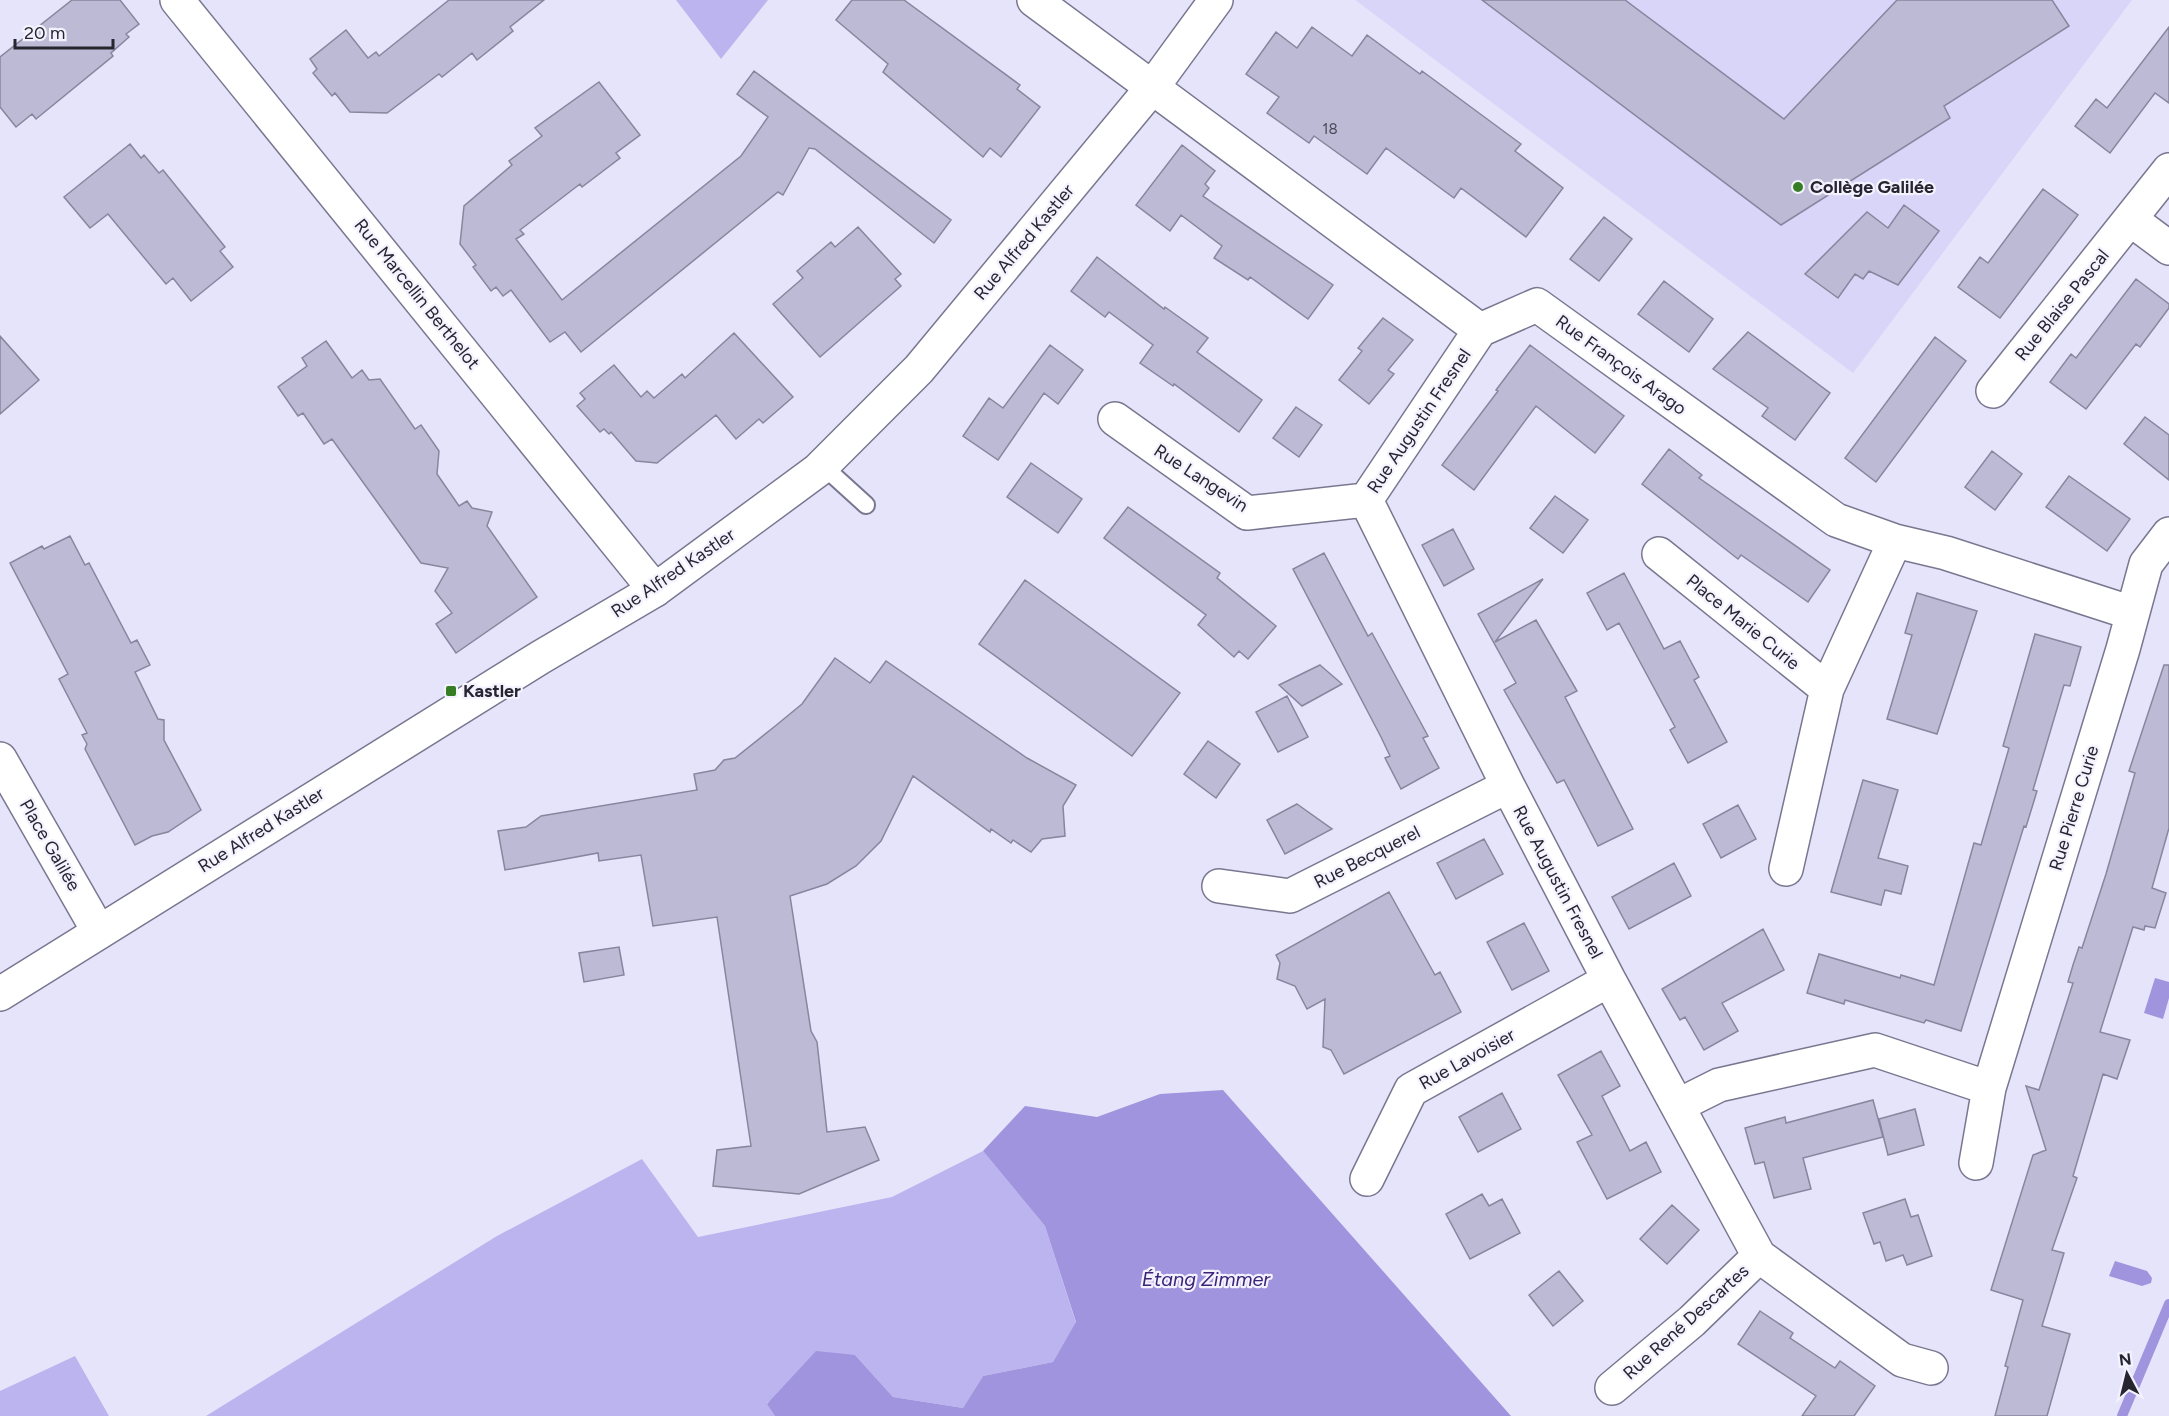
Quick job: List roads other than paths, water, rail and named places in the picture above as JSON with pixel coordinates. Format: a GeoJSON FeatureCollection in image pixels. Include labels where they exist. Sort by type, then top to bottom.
{"type":"FeatureCollection","features":[{"type":"Feature","properties":{"kind":"street","name":"Rue Marcellin Berthelot"},"geometry":{"type":"LineString","coordinates":[[177,0],[655,590]]}},
{"type":"Feature","properties":{"kind":"street"},"geometry":{"type":"LineString","coordinates":[[1034,0],[1151,89],[1480,330]]}},
{"type":"Feature","properties":{"kind":"street","name":"Rue Alfred Kastler"},"geometry":{"type":"LineString","coordinates":[[0,994],[532,662],[655,590],[822,465],[919,369],[1151,89],[1216,0]]}},
{"type":"Feature","properties":{"kind":"street"},"geometry":{"type":"LineString","coordinates":[[2166,181],[2130,219],[2169,248]]}},
{"type":"Feature","properties":{"kind":"street","name":"Rue Blaise Pascal"},"geometry":{"type":"LineString","coordinates":[[1993,391],[2130,219]]}},
{"type":"Feature","properties":{"kind":"street","name":"Rue François Arago"},"geometry":{"type":"LineString","coordinates":[[1480,330],[1537,305],[1836,520],[1895,541],[1946,553],[2132,613]]}},
{"type":"Feature","properties":{"kind":"street","name":"Rue Augustin Fresnel"},"geometry":{"type":"LineString","coordinates":[[1480,330],[1366,500],[1508,786],[1609,980],[1679,1105],[1759,1256],[1902,1360],[1931,1368]]}},
{"type":"Feature","properties":{"kind":"street","name":"Rue Langevin"},"geometry":{"type":"LineString","coordinates":[[1114,419],[1247,513],[1366,500]]}},
{"type":"Feature","properties":{"kind":"street","name":"Rue Pierre Curie"},"geometry":{"type":"LineString","coordinates":[[1976,1163],[1989,1088],[2146,564],[2169,534]]}},
{"type":"Feature","properties":{"kind":"street"},"geometry":{"type":"LineString","coordinates":[[1786,869],[1827,689],[1895,541]]}},
{"type":"Feature","properties":{"kind":"street","name":"Place Marie Curie"},"geometry":{"type":"LineString","coordinates":[[1659,554],[1827,689]]}},
{"type":"Feature","properties":{"kind":"street","name":"Place Galilée"},"geometry":{"type":"LineString","coordinates":[[0,759],[99,932]]}},
{"type":"Feature","properties":{"kind":"street","name":"Rue Becquerel"},"geometry":{"type":"LineString","coordinates":[[1219,886],[1290,896],[1508,786]]}},
{"type":"Feature","properties":{"kind":"street","name":"Rue Lavoisier"},"geometry":{"type":"LineString","coordinates":[[1367,1179],[1411,1090],[1609,980]]}},
{"type":"Feature","properties":{"kind":"street"},"geometry":{"type":"LineString","coordinates":[[1679,1105],[1719,1084],[1875,1050],[1989,1088]]}},
{"type":"Feature","properties":{"kind":"street","name":"Rue René Descartes"},"geometry":{"type":"LineString","coordinates":[[1612,1388],[1692,1321],[1759,1256]]}},
{"type":"Feature","properties":{"kind":"lane"},"geometry":{"type":"LineString","coordinates":[[822,465],[866,505]]}},
{"type":"Feature","properties":{"kind":"water"},"geometry":{"type":"Polygon","coordinates":[[[2155,978],[2169,982],[2169,998],[2163,1019],[2144,1013],[2155,978]]]}},
{"type":"Feature","properties":{"kind":"water","name":"Étang Zimmer"},"geometry":{"type":"Polygon","coordinates":[[[1223,1090],[1511,1416],[775,1416],[767,1404],[816,1351],[855,1355],[893,1397],[963,1408],[983,1376],[1053,1362],[1076,1322],[1045,1226],[983,1151],[1025,1106],[1097,1117],[1160,1094],[1223,1090]]]}},
{"type":"Feature","properties":{"kind":"water"},"geometry":{"type":"Polygon","coordinates":[[[2115,1261],[2147,1271],[2152,1278],[2151,1283],[2142,1286],[2109,1276],[2115,1261]]]}},
{"type":"Feature","properties":{"kind":"waterway"},"geometry":{"type":"LineString","coordinates":[[2122,1416],[2169,1304]]}},
{"type":"Feature","properties":{"kind":"place","name":"Collège Galilée"},"geometry":{"type":"Point","coordinates":[1798,187]}},
{"type":"Feature","properties":{"kind":"place","name":"Kastler"},"geometry":{"type":"Point","coordinates":[451,691]}}]}
